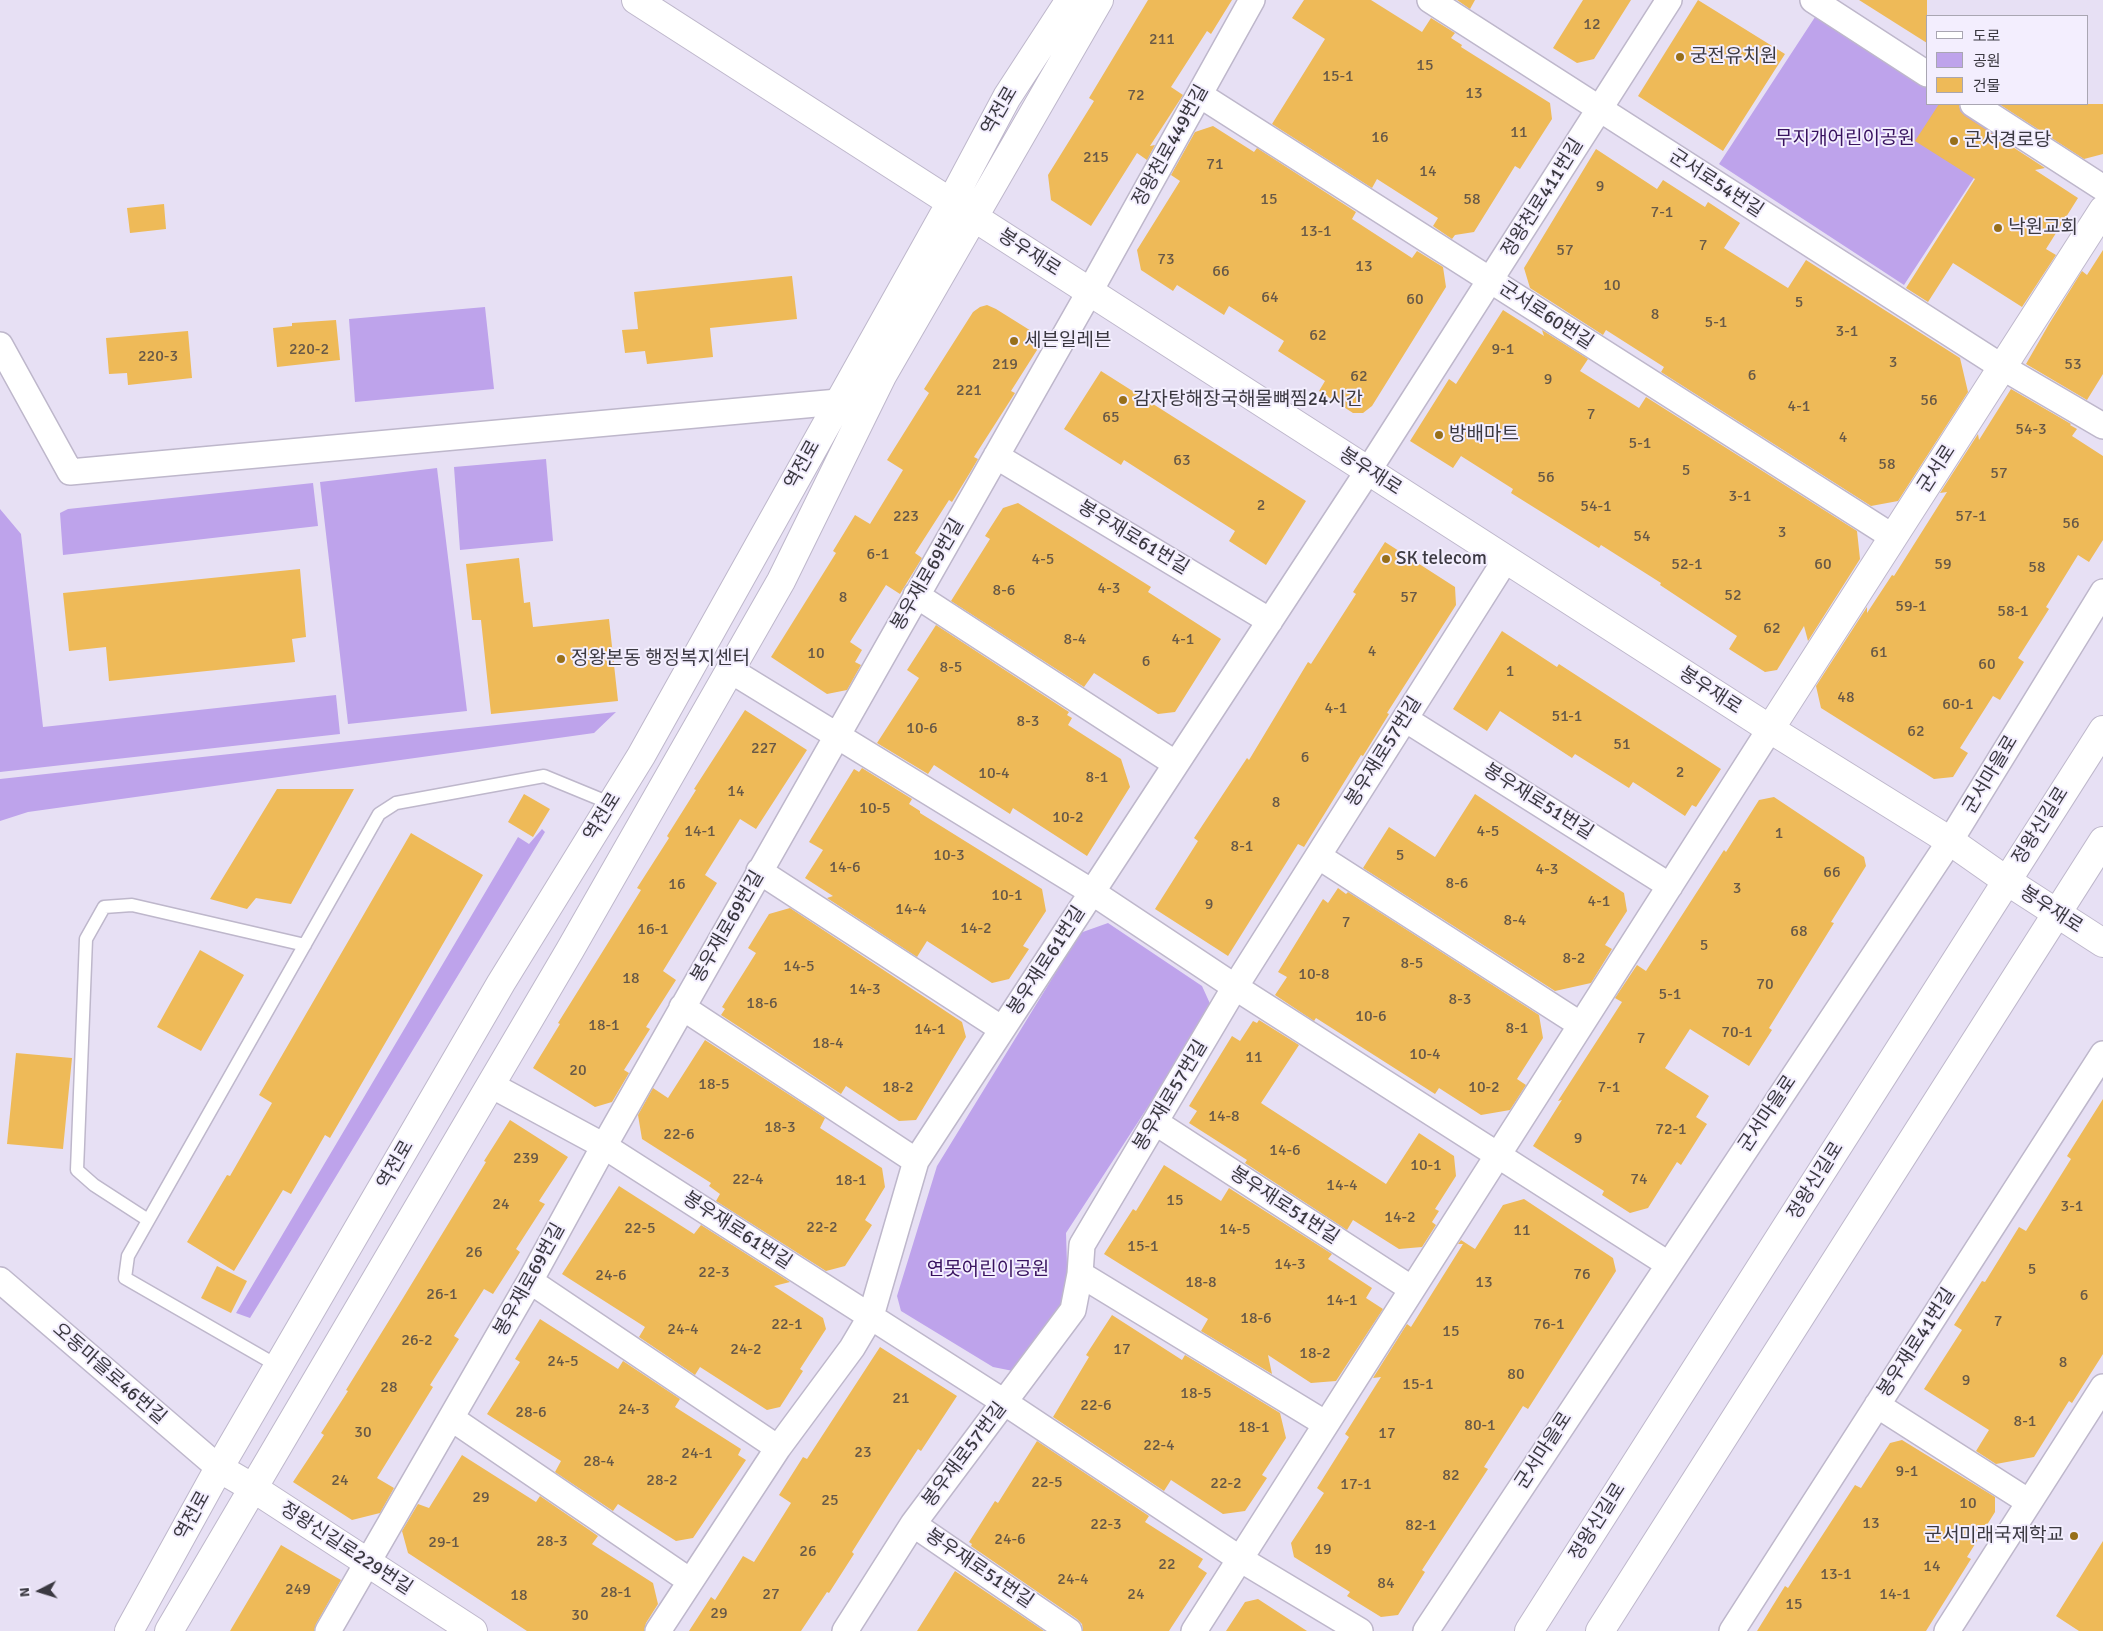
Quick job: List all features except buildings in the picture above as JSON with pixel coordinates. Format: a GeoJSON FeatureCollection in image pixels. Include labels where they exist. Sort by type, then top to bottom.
{"type":"FeatureCollection","features":[{"type":"Feature","properties":{"kind":"street","name":"봉우재로"},"geometry":{"type":"LineString","coordinates":[[636,0],[1770,729],[1950,841],[2007,881],[2103,943]]}},
{"type":"Feature","properties":{"kind":"street","name":"역전로"},"geometry":{"type":"LineString","coordinates":[[129,1631],[278,1366],[502,983],[646,747],[951,202],[1007,97],[1070,0]]}},
{"type":"Feature","properties":{"kind":"street","name":"역전로"},"geometry":{"type":"LineString","coordinates":[[169,1631],[570,950],[781,582],[882,376],[1099,0]]}},
{"type":"Feature","properties":{"kind":"street","name":"정왕천로449번길"},"geometry":{"type":"LineString","coordinates":[[1090,291],[1252,0]]}},
{"type":"Feature","properties":{"kind":"street","name":"군서로54번길"},"geometry":{"type":"LineString","coordinates":[[1430,0],[2002,367]]}},
{"type":"Feature","properties":{"kind":"street","name":"정왕천로411번길"},"geometry":{"type":"LineString","coordinates":[[1368,471],[1669,0]]}},
{"type":"Feature","properties":{"kind":"street"},"geometry":{"type":"LineString","coordinates":[[1812,0],[1926,73]]}},
{"type":"Feature","properties":{"kind":"street","name":"군서로60번길"},"geometry":{"type":"LineString","coordinates":[[1200,95],[1893,537]]}},
{"type":"Feature","properties":{"kind":"street"},"geometry":{"type":"LineString","coordinates":[[1975,105],[2103,188]]}},
{"type":"Feature","properties":{"kind":"street","name":"군서로"},"geometry":{"type":"LineString","coordinates":[[1770,729],[2103,210]]}},
{"type":"Feature","properties":{"kind":"street","name":"봉우재로69번길"},"geometry":{"type":"LineString","coordinates":[[328,1631],[530,1281],[682,1007],[1090,291]]}},
{"type":"Feature","properties":{"kind":"street"},"geometry":{"type":"LineString","coordinates":[[0,345],[70,472],[838,402]]}},
{"type":"Feature","properties":{"kind":"street"},"geometry":{"type":"LineString","coordinates":[[2002,367],[2103,426]]}},
{"type":"Feature","properties":{"kind":"street","name":"봉우재로61번길"},"geometry":{"type":"LineString","coordinates":[[996,456],[1270,621]]}},
{"type":"Feature","properties":{"kind":"street","name":"봉우재로61번길"},"geometry":{"type":"LineString","coordinates":[[658,1631],[778,1448],[852,1348],[871,1316],[916,1162],[1368,471]]}},
{"type":"Feature","properties":{"kind":"street","name":"봉우재로57번길"},"geometry":{"type":"LineString","coordinates":[[845,1631],[913,1524],[1073,1310],[1080,1274],[1082,1245],[1235,987],[1506,559]]}},
{"type":"Feature","properties":{"kind":"street","name":"군서마을로"},"geometry":{"type":"LineString","coordinates":[[1426,1631],[1950,841],[2103,592]]}},
{"type":"Feature","properties":{"kind":"street"},"geometry":{"type":"LineString","coordinates":[[916,595],[1176,764]]}},
{"type":"Feature","properties":{"kind":"street","name":"봉우재로61번길"},"geometry":{"type":"LineString","coordinates":[[730,670],[1092,892]]}},
{"type":"Feature","properties":{"kind":"street","name":"봉우재로51번길"},"geometry":{"type":"LineString","coordinates":[[1405,719],[1670,886]]}},
{"type":"Feature","properties":{"kind":"street"},"geometry":{"type":"LineString","coordinates":[[1194,1631],[1770,729]]}},
{"type":"Feature","properties":{"kind":"street","name":"정왕신길로"},"geometry":{"type":"LineString","coordinates":[[1529,1631],[2103,730]]}},
{"type":"Feature","properties":{"kind":"street"},"geometry":{"type":"LineString","coordinates":[[1600,1631],[2103,841]]}},
{"type":"Feature","properties":{"kind":"street"},"geometry":{"type":"LineString","coordinates":[[1318,856],[1581,1025]]}},
{"type":"Feature","properties":{"kind":"street","name":"봉우재로61번길"},"geometry":{"type":"LineString","coordinates":[[760,872],[1002,1029]]}},
{"type":"Feature","properties":{"kind":"street"},"geometry":{"type":"LineString","coordinates":[[1092,892],[1235,987],[1668,1264]]}},
{"type":"Feature","properties":{"kind":"street"},"geometry":{"type":"LineString","coordinates":[[682,1007],[916,1162]]}},
{"type":"Feature","properties":{"kind":"street","name":"봉우재로41번길"},"geometry":{"type":"LineString","coordinates":[[1732,1631],[2103,1054]]}},
{"type":"Feature","properties":{"kind":"street","name":"봉우재로61번길"},"geometry":{"type":"LineString","coordinates":[[491,1085],[604,1146],[871,1316]]}},
{"type":"Feature","properties":{"kind":"street","name":"봉우재로51번길"},"geometry":{"type":"LineString","coordinates":[[1155,1122],[1412,1290]]}},
{"type":"Feature","properties":{"kind":"street"},"geometry":{"type":"LineString","coordinates":[[1080,1274],[1326,1424]]}},
{"type":"Feature","properties":{"kind":"street","name":"오동마을로46번길"},"geometry":{"type":"LineString","coordinates":[[0,1280],[219,1468]]}},
{"type":"Feature","properties":{"kind":"street"},"geometry":{"type":"LineString","coordinates":[[530,1281],[778,1448]]}},
{"type":"Feature","properties":{"kind":"street"},"geometry":{"type":"LineString","coordinates":[[871,1316],[1240,1559],[1360,1631]]}},
{"type":"Feature","properties":{"kind":"street"},"geometry":{"type":"LineString","coordinates":[[1946,1631],[2103,1387]]}},
{"type":"Feature","properties":{"kind":"street"},"geometry":{"type":"LineString","coordinates":[[1877,1405],[2029,1502]]}},
{"type":"Feature","properties":{"kind":"street"},"geometry":{"type":"LineString","coordinates":[[450,1418],[690,1581]]}},
{"type":"Feature","properties":{"kind":"street","name":"정왕신길로229번길"},"geometry":{"type":"LineString","coordinates":[[219,1468],[253,1488],[473,1631]]}},
{"type":"Feature","properties":{"kind":"street","name":"봉우재로51번길"},"geometry":{"type":"LineString","coordinates":[[913,1524],[1069,1631]]}},
{"type":"Feature","properties":{"kind":"lane"},"geometry":{"type":"LineString","coordinates":[[278,1366],[125,1278],[128,1256],[379,814],[396,803],[544,776],[612,804]]}},
{"type":"Feature","properties":{"kind":"lane"},"geometry":{"type":"LineString","coordinates":[[148,1220],[94,1185],[77,1170],[86,939],[104,907],[132,904],[305,945]]}},
{"type":"Feature","properties":{"kind":"green space","name":"무지개어린이공원"},"geometry":{"type":"Polygon","coordinates":[[[1817,14],[1926,85],[1926,105],[1956,105],[2002,135],[1904,285],[1719,164],[1817,14]]]}},
{"type":"Feature","properties":{"kind":"green space"},"geometry":{"type":"Polygon","coordinates":[[[485,307],[494,389],[355,402],[349,319],[485,307]]]}},
{"type":"Feature","properties":{"kind":"green space"},"geometry":{"type":"Polygon","coordinates":[[[546,459],[553,541],[460,550],[454,467],[546,459]]]}},
{"type":"Feature","properties":{"kind":"green space"},"geometry":{"type":"Polygon","coordinates":[[[437,468],[467,711],[348,724],[320,482],[437,468]]]}},
{"type":"Feature","properties":{"kind":"green space"},"geometry":{"type":"Polygon","coordinates":[[[313,483],[318,526],[63,555],[60,513],[68,509],[313,483]]]}},
{"type":"Feature","properties":{"kind":"green space"},"geometry":{"type":"Polygon","coordinates":[[[0,509],[21,534],[43,727],[336,695],[340,734],[0,772],[0,509]]]}},
{"type":"Feature","properties":{"kind":"green space"},"geometry":{"type":"Polygon","coordinates":[[[616,712],[594,733],[28,812],[0,821],[0,779],[616,712]]]}},
{"type":"Feature","properties":{"kind":"green space"},"geometry":{"type":"Polygon","coordinates":[[[542,829],[545,832],[250,1318],[236,1313],[518,837],[529,844],[542,829]]]}},
{"type":"Feature","properties":{"kind":"green space","name":"연못어린이공원"},"geometry":{"type":"Polygon","coordinates":[[[1108,923],[1202,986],[1212,1008],[1066,1233],[1068,1295],[1018,1372],[993,1367],[901,1311],[897,1296],[937,1166],[1080,933],[1108,923]]]}},
{"type":"Feature","properties":{"kind":"place","name":"궁전유치원"},"geometry":{"type":"Point","coordinates":[1680,57]}},
{"type":"Feature","properties":{"kind":"place","name":"군서경로당"},"geometry":{"type":"Point","coordinates":[1954,141]}},
{"type":"Feature","properties":{"kind":"place","name":"낙원교회"},"geometry":{"type":"Point","coordinates":[1998,228]}},
{"type":"Feature","properties":{"kind":"place","name":"세븐일레븐"},"geometry":{"type":"Point","coordinates":[1014,341]}},
{"type":"Feature","properties":{"kind":"place","name":"감자탕해장국해물뼈찜24시간"},"geometry":{"type":"Point","coordinates":[1123,400]}},
{"type":"Feature","properties":{"kind":"place","name":"방배마트"},"geometry":{"type":"Point","coordinates":[1439,435]}},
{"type":"Feature","properties":{"kind":"place","name":"SK telecom"},"geometry":{"type":"Point","coordinates":[1386,559]}},
{"type":"Feature","properties":{"kind":"place","name":"정왕본동 행정복지센터"},"geometry":{"type":"Point","coordinates":[561,659]}},
{"type":"Feature","properties":{"kind":"place","name":"군서미래국제학교"},"geometry":{"type":"Point","coordinates":[2074,1536]}}]}
